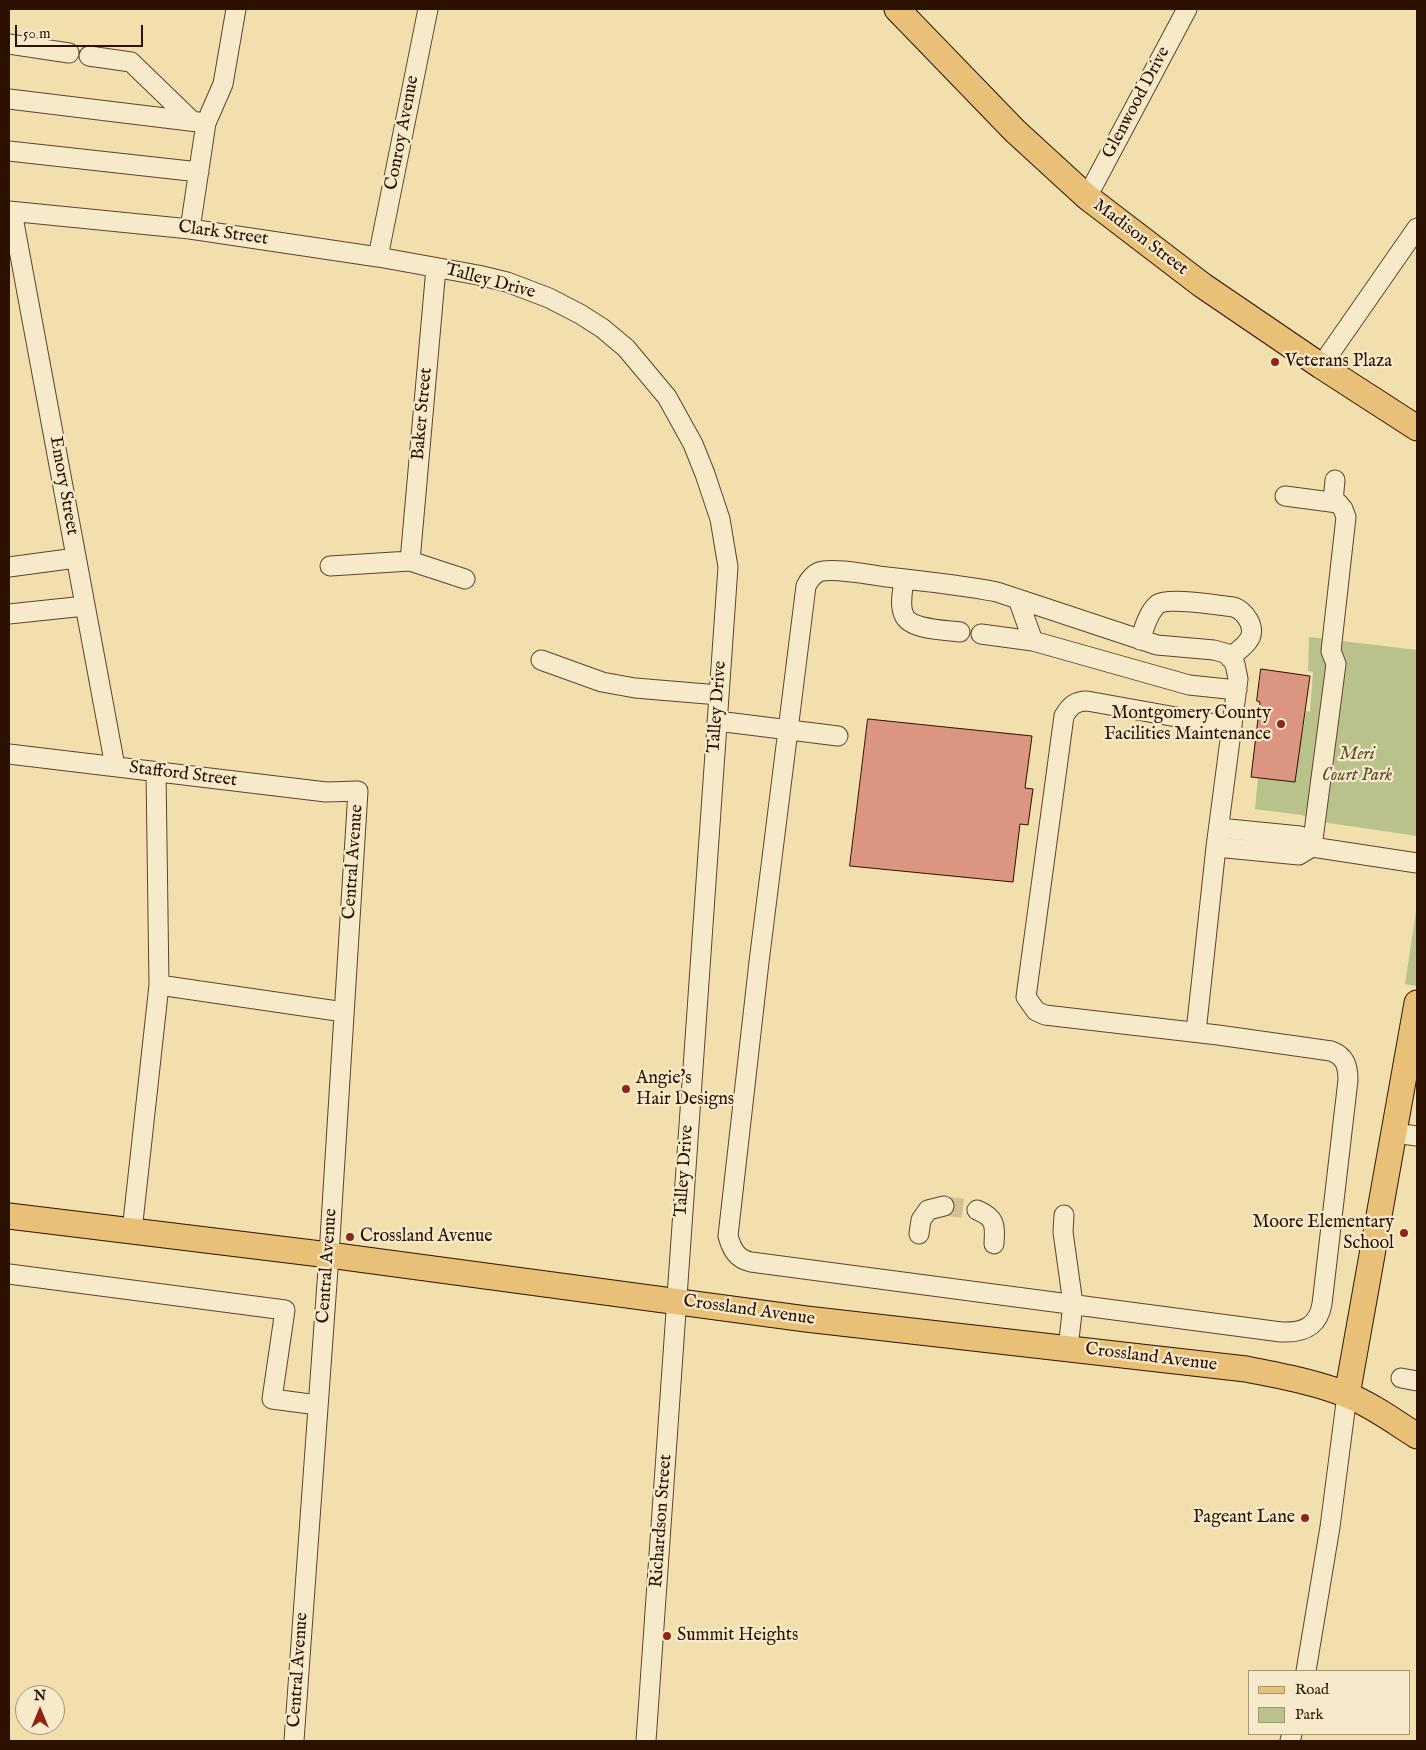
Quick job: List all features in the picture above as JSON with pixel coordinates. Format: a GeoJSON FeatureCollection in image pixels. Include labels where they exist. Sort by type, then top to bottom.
{"type":"FeatureCollection","features":[{"type":"Feature","properties":{"kind":"main road","name":"Madison Street"},"geometry":{"type":"LineString","coordinates":[[897,9],[1015,131],[1087,198],[1202,285],[1321,366],[1417,428]]}},
{"type":"Feature","properties":{"kind":"main road"},"geometry":{"type":"LineString","coordinates":[[1347,1396],[1406,1135],[1416,1012]]}},
{"type":"Feature","properties":{"kind":"main road","name":"Crossland Avenue"},"geometry":{"type":"LineString","coordinates":[[9,1216],[329,1255],[806,1318],[1246,1370],[1301,1381],[1347,1396],[1367,1405],[1417,1436]]}},
{"type":"Feature","properties":{"kind":"street"},"geometry":{"type":"LineString","coordinates":[[190,229],[199,172],[199,122],[223,84],[236,9]]}},
{"type":"Feature","properties":{"kind":"street","name":"Conroy Avenue"},"geometry":{"type":"LineString","coordinates":[[378,257],[428,9]]}},
{"type":"Feature","properties":{"kind":"street","name":"Glenwood Drive"},"geometry":{"type":"LineString","coordinates":[[1087,198],[1187,9]]}},
{"type":"Feature","properties":{"kind":"street"},"geometry":{"type":"LineString","coordinates":[[9,44],[69,53]]}},
{"type":"Feature","properties":{"kind":"street"},"geometry":{"type":"LineString","coordinates":[[89,56],[131,62],[199,122]]}},
{"type":"Feature","properties":{"kind":"street"},"geometry":{"type":"LineString","coordinates":[[9,99],[199,122]]}},
{"type":"Feature","properties":{"kind":"street"},"geometry":{"type":"LineString","coordinates":[[9,151],[199,172]]}},
{"type":"Feature","properties":{"kind":"street","name":"Clark Street"},"geometry":{"type":"LineString","coordinates":[[11,211],[190,229],[378,257],[436,268]]}},
{"type":"Feature","properties":{"kind":"street","name":"Emory Street"},"geometry":{"type":"LineString","coordinates":[[11,211],[114,761]]}},
{"type":"Feature","properties":{"kind":"street"},"geometry":{"type":"LineString","coordinates":[[1321,366],[1417,228]]}},
{"type":"Feature","properties":{"kind":"street","name":"Baker Street"},"geometry":{"type":"LineString","coordinates":[[410,561],[436,268]]}},
{"type":"Feature","properties":{"kind":"street","name":"Talley Drive"},"geometry":{"type":"LineString","coordinates":[[436,268],[507,282],[549,298],[602,328],[626,348],[666,397],[694,444],[720,519],[728,567],[676,1301]]}},
{"type":"Feature","properties":{"kind":"street"},"geometry":{"type":"LineString","coordinates":[[1332,502],[1335,480]]}},
{"type":"Feature","properties":{"kind":"street"},"geometry":{"type":"LineString","coordinates":[[1286,496],[1338,503],[1344,509],[1346,517],[1331,651],[1336,664],[1312,847]]}},
{"type":"Feature","properties":{"kind":"street"},"geometry":{"type":"LineString","coordinates":[[9,567],[76,558]]}},
{"type":"Feature","properties":{"kind":"street"},"geometry":{"type":"LineString","coordinates":[[330,566],[410,561],[465,580]]}},
{"type":"Feature","properties":{"kind":"street"},"geometry":{"type":"LineString","coordinates":[[1196,1032],[1216,846],[1219,828],[1237,690],[1238,679],[1236,664],[1228,654],[1214,650],[1174,648],[1157,645],[998,592],[974,587],[830,570],[819,572],[810,578],[806,586],[760,952],[728,1236],[731,1246],[735,1254],[742,1260],[751,1262],[1290,1332],[1304,1330],[1317,1320],[1320,1313],[1348,1080],[1348,1068],[1339,1054],[1331,1051],[1196,1032],[1045,1015],[1036,1011],[1026,997],[1064,716],[1068,708],[1074,703],[1087,701],[1232,727]]}},
{"type":"Feature","properties":{"kind":"street"},"geometry":{"type":"LineString","coordinates":[[904,579],[902,608],[908,621],[922,627],[960,632]]}},
{"type":"Feature","properties":{"kind":"street"},"geometry":{"type":"LineString","coordinates":[[1018,599],[1033,641]]}},
{"type":"Feature","properties":{"kind":"street"},"geometry":{"type":"LineString","coordinates":[[1140,640],[1151,613],[1160,602],[1172,601],[1233,607],[1238,608],[1247,616],[1250,623],[1251,636],[1248,642],[1230,658]]}},
{"type":"Feature","properties":{"kind":"street"},"geometry":{"type":"LineString","coordinates":[[9,614],[85,606]]}},
{"type":"Feature","properties":{"kind":"street"},"geometry":{"type":"LineString","coordinates":[[981,634],[1033,641],[1189,685],[1237,690]]}},
{"type":"Feature","properties":{"kind":"street"},"geometry":{"type":"LineString","coordinates":[[541,660],[602,682],[635,688],[719,695]]}},
{"type":"Feature","properties":{"kind":"street"},"geometry":{"type":"LineString","coordinates":[[717,721],[838,736]]}},
{"type":"Feature","properties":{"kind":"street","name":"Stafford Street"},"geometry":{"type":"LineString","coordinates":[[9,754],[326,792],[358,791]]}},
{"type":"Feature","properties":{"kind":"street"},"geometry":{"type":"LineString","coordinates":[[132,1231],[159,985],[156,772]]}},
{"type":"Feature","properties":{"kind":"street","name":"Central Avenue"},"geometry":{"type":"LineString","coordinates":[[294,1741],[329,1255],[358,791]]}},
{"type":"Feature","properties":{"kind":"street"},"geometry":{"type":"LineString","coordinates":[[1219,828],[1300,836],[1312,847],[1417,863]]}},
{"type":"Feature","properties":{"kind":"street"},"geometry":{"type":"LineString","coordinates":[[1216,846],[1299,855],[1312,847]]}},
{"type":"Feature","properties":{"kind":"street"},"geometry":{"type":"LineString","coordinates":[[159,985],[344,1012]]}},
{"type":"Feature","properties":{"kind":"street"},"geometry":{"type":"LineString","coordinates":[[919,1234],[921,1220],[928,1210],[944,1206]]}},
{"type":"Feature","properties":{"kind":"street"},"geometry":{"type":"LineString","coordinates":[[977,1210],[991,1218],[995,1227],[994,1244]]}},
{"type":"Feature","properties":{"kind":"street"},"geometry":{"type":"LineString","coordinates":[[1064,1215],[1062,1232],[1073,1304],[1068,1348]]}},
{"type":"Feature","properties":{"kind":"street"},"geometry":{"type":"LineString","coordinates":[[9,1274],[285,1310],[272,1400],[318,1405]]}},
{"type":"Feature","properties":{"kind":"street","name":"Richardson Street"},"geometry":{"type":"LineString","coordinates":[[646,1741],[665,1486],[676,1301]]}},
{"type":"Feature","properties":{"kind":"street"},"geometry":{"type":"LineString","coordinates":[[1306,1670],[1330,1527],[1347,1396]]}},
{"type":"Feature","properties":{"kind":"green space","name":"Meri Court Park"},"geometry":{"type":"Polygon","coordinates":[[[1309,637],[1417,650],[1417,836],[1329,823],[1301,815],[1255,809],[1258,778],[1295,782],[1300,737],[1302,737],[1306,711],[1310,712],[1313,672],[1308,671],[1309,637]]]}},
{"type":"Feature","properties":{"kind":"green space"},"geometry":{"type":"Polygon","coordinates":[[[1417,905],[1417,986],[1405,984],[1417,905]]]}},
{"type":"Feature","properties":{"kind":"building","name":"Montgomery County Facilities Maintenance"},"geometry":{"type":"Polygon","coordinates":[[[1261,669],[1310,676],[1295,782],[1251,777],[1260,702],[1257,701],[1261,669]]]}},
{"type":"Feature","properties":{"kind":"building"},"geometry":{"type":"Polygon","coordinates":[[[868,719],[1032,736],[1025,788],[1033,789],[1028,825],[1020,824],[1013,882],[850,866],[868,719]]]}},
{"type":"Feature","properties":{"kind":"tunnel"},"geometry":{"type":"LineString","coordinates":[[944,1206],[977,1210]]}},
{"type":"Feature","properties":{"kind":"place","name":"Veterans Plaza"},"geometry":{"type":"Point","coordinates":[1275,362]}},
{"type":"Feature","properties":{"kind":"place","name":"Montgomery County Facilities Maintenance"},"geometry":{"type":"Point","coordinates":[1281,724]}},
{"type":"Feature","properties":{"kind":"place","name":"Angie's Hair Designs"},"geometry":{"type":"Point","coordinates":[626,1089]}},
{"type":"Feature","properties":{"kind":"place","name":"Moore Elementary School"},"geometry":{"type":"Point","coordinates":[1404,1233]}},
{"type":"Feature","properties":{"kind":"place","name":"Crossland Avenue"},"geometry":{"type":"Point","coordinates":[350,1237]}},
{"type":"Feature","properties":{"kind":"place","name":"Pageant Lane"},"geometry":{"type":"Point","coordinates":[1305,1518]}},
{"type":"Feature","properties":{"kind":"place","name":"Summit Heights"},"geometry":{"type":"Point","coordinates":[667,1636]}}]}
